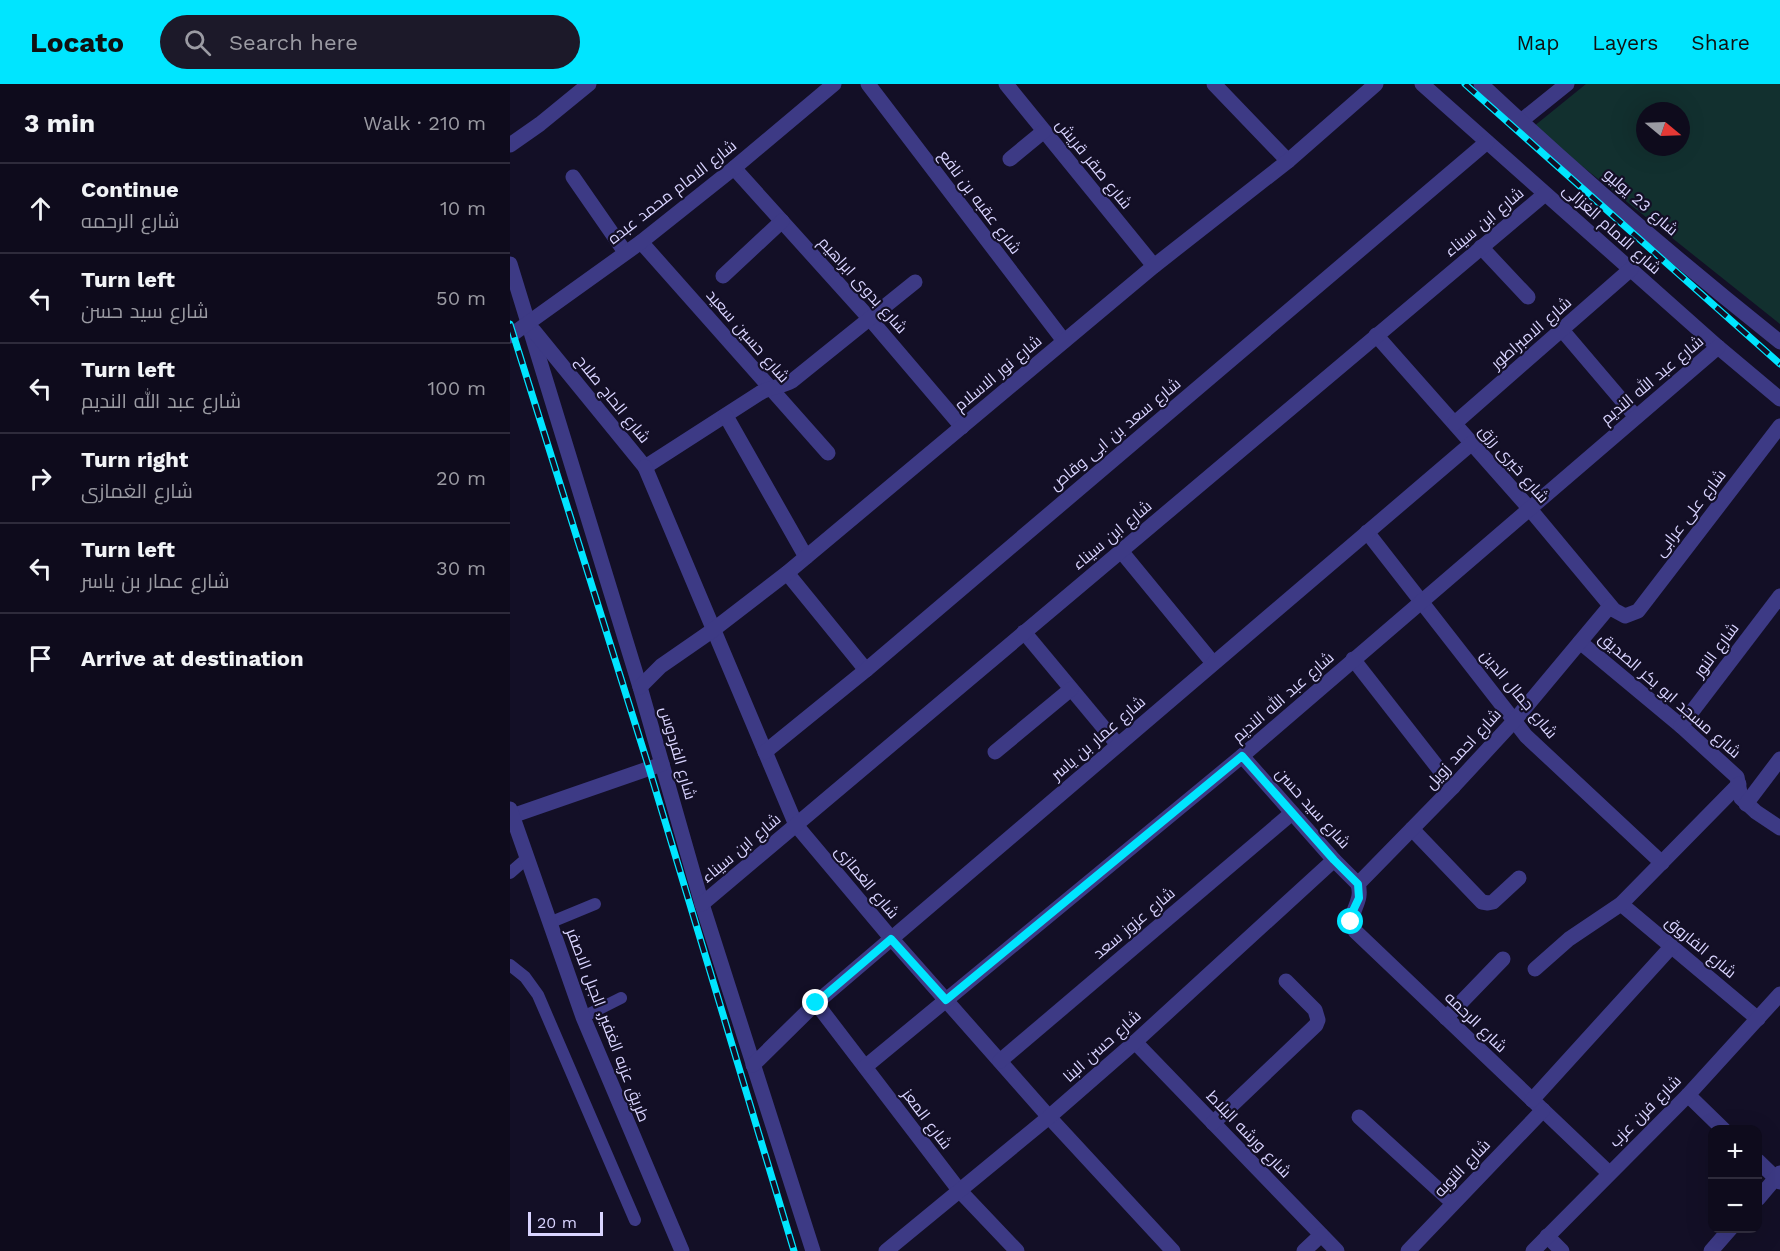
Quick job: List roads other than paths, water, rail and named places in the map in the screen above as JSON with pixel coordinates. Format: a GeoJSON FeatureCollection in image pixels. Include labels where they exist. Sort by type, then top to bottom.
{"type":"FeatureCollection","features":[{"type":"Feature","properties":{"kind":"street"},"geometry":{"type":"LineString","coordinates":[[510,145],[589,84]]}},
{"type":"Feature","properties":{"kind":"street","name":"شارع الامام محمد عبده"},"geometry":{"type":"LineString","coordinates":[[510,336],[641,242],[834,84]]}},
{"type":"Feature","properties":{"kind":"street","name":"شارع عقبه بن نافع"},"geometry":{"type":"LineString","coordinates":[[868,84],[1064,341]]}},
{"type":"Feature","properties":{"kind":"street","name":"شارع صقر قريش"},"geometry":{"type":"LineString","coordinates":[[1006,84],[1154,266]]}},
{"type":"Feature","properties":{"kind":"street"},"geometry":{"type":"LineString","coordinates":[[1214,84],[1288,161]]}},
{"type":"Feature","properties":{"kind":"street","name":"شارع نور الاسلام"},"geometry":{"type":"LineString","coordinates":[[640,687],[661,666],[713,630],[787,573],[1154,266],[1288,161],[1376,84]]}},
{"type":"Feature","properties":{"kind":"street","name":"شارع الامام الغزالى"},"geometry":{"type":"LineString","coordinates":[[1422,84],[1718,347],[1780,399]]}},
{"type":"Feature","properties":{"kind":"street","name":"شارع 23 يوليو"},"geometry":{"type":"LineString","coordinates":[[1482,84],[1521,121],[1704,280],[1780,342]]}},
{"type":"Feature","properties":{"kind":"street"},"geometry":{"type":"LineString","coordinates":[[1521,121],[1567,84]]}},
{"type":"Feature","properties":{"kind":"street"},"geometry":{"type":"LineString","coordinates":[[1010,159],[1044,131]]}},
{"type":"Feature","properties":{"kind":"street","name":"شارع سعد بن ابى وقاص"},"geometry":{"type":"LineString","coordinates":[[765,752],[866,670],[1487,142]]}},
{"type":"Feature","properties":{"kind":"street","name":"شارع بدوى ابراهيم"},"geometry":{"type":"LineString","coordinates":[[734,168],[870,319],[962,427]]}},
{"type":"Feature","properties":{"kind":"street"},"geometry":{"type":"LineString","coordinates":[[573,177],[625,252]]}},
{"type":"Feature","properties":{"kind":"street","name":"شارع ابن سيناء"},"geometry":{"type":"LineString","coordinates":[[702,904],[1545,194]]}},
{"type":"Feature","properties":{"kind":"street"},"geometry":{"type":"LineString","coordinates":[[723,276],[782,222]]}},
{"type":"Feature","properties":{"kind":"street","name":"شارع حسين سعيد"},"geometry":{"type":"LineString","coordinates":[[641,242],[828,453]]}},
{"type":"Feature","properties":{"kind":"street"},"geometry":{"type":"LineString","coordinates":[[1481,247],[1528,297]]}},
{"type":"Feature","properties":{"kind":"street","name":"شارع الفردوس"},"geometry":{"type":"LineString","coordinates":[[510,264],[640,687],[702,904],[813,1251]]}},
{"type":"Feature","properties":{"kind":"street","name":"شارع الامبراطور"},"geometry":{"type":"LineString","coordinates":[[1455,423],[1631,270]]}},
{"type":"Feature","properties":{"kind":"street","name":"شارع الحاج صلاح"},"geometry":{"type":"LineString","coordinates":[[529,324],[645,466],[769,388],[783,386],[792,381],[915,282]]}},
{"type":"Feature","properties":{"kind":"street"},"geometry":{"type":"LineString","coordinates":[[1562,330],[1636,417]]}},
{"type":"Feature","properties":{"kind":"street","name":"شارع خيرى رزق"},"geometry":{"type":"LineString","coordinates":[[1376,335],[1529,508],[1610,606],[1625,616]]}},
{"type":"Feature","properties":{"kind":"street","name":"شارع عبد الله النديم"},"geometry":{"type":"LineString","coordinates":[[865,1067],[1242,756],[1718,347]]}},
{"type":"Feature","properties":{"kind":"street"},"geometry":{"type":"LineString","coordinates":[[726,416],[806,557]]}},
{"type":"Feature","properties":{"kind":"street","name":"شارع على عرابى"},"geometry":{"type":"LineString","coordinates":[[1625,616],[1638,610],[1780,426]]}},
{"type":"Feature","properties":{"kind":"street","name":"شارع عمار بن ياسر"},"geometry":{"type":"LineString","coordinates":[[753,1065],[816,1003],[1472,443]]}},
{"type":"Feature","properties":{"kind":"street","name":"شارع الغمازى"},"geometry":{"type":"LineString","coordinates":[[645,466],[796,825],[891,939],[1049,1117],[1173,1251]]}},
{"type":"Feature","properties":{"kind":"street","name":"شارع جمال الدين"},"geometry":{"type":"LineString","coordinates":[[1367,532],[1526,736],[1662,863]]}},
{"type":"Feature","properties":{"kind":"street"},"geometry":{"type":"LineString","coordinates":[[1120,551],[1213,663]]}},
{"type":"Feature","properties":{"kind":"street"},"geometry":{"type":"LineString","coordinates":[[787,573],[866,670]]}},
{"type":"Feature","properties":{"kind":"street","name":"شارع النور"},"geometry":{"type":"LineString","coordinates":[[1681,726],[1780,596]]}},
{"type":"Feature","properties":{"kind":"street","name":"شارع احمد زويل"},"geometry":{"type":"LineString","coordinates":[[1358,884],[1514,721],[1610,606]]}},
{"type":"Feature","properties":{"kind":"street"},"geometry":{"type":"LineString","coordinates":[[1024,632],[1118,745]]}},
{"type":"Feature","properties":{"kind":"street","name":"شارع مسجد ابو بكر الصديق"},"geometry":{"type":"LineString","coordinates":[[1580,642],[1681,726],[1737,777],[1739,792],[1746,804]]}},
{"type":"Feature","properties":{"kind":"street"},"geometry":{"type":"LineString","coordinates":[[1353,660],[1453,787]]}},
{"type":"Feature","properties":{"kind":"street"},"geometry":{"type":"LineString","coordinates":[[994,752],[1071,689]]}},
{"type":"Feature","properties":{"kind":"street","name":"شارع سيد حسن"},"geometry":{"type":"LineString","coordinates":[[1242,756],[1358,884]]}},
{"type":"Feature","properties":{"kind":"street"},"geometry":{"type":"LineString","coordinates":[[1780,759],[1746,804],[1780,828]]}},
{"type":"Feature","properties":{"kind":"street"},"geometry":{"type":"LineString","coordinates":[[511,812],[662,764]]}},
{"type":"Feature","properties":{"kind":"street"},"geometry":{"type":"LineString","coordinates":[[1535,969],[1569,939],[1621,904],[1739,784]]}},
{"type":"Feature","properties":{"kind":"street","name":"طريق عزبه الغفير, الجبل الاصفر"},"geometry":{"type":"LineString","coordinates":[[511,812],[583,1017],[682,1251]]}},
{"type":"Feature","properties":{"kind":"street","name":"شارع عزوز سعد"},"geometry":{"type":"LineString","coordinates":[[1000,1061],[1292,813]]}},
{"type":"Feature","properties":{"kind":"street"},"geometry":{"type":"LineString","coordinates":[[1412,828],[1482,902],[1493,902],[1519,878]]}},
{"type":"Feature","properties":{"kind":"street","name":"شارع حسن البنا"},"geometry":{"type":"LineString","coordinates":[[886,1251],[1049,1117],[1135,1042],[1334,860]]}},
{"type":"Feature","properties":{"kind":"street","name":"شارع الرحمه"},"geometry":{"type":"LineString","coordinates":[[1358,884],[1359,898],[1351,915],[1355,931],[1609,1173]]}},
{"type":"Feature","properties":{"kind":"street","name":"شارع الفاروق"},"geometry":{"type":"LineString","coordinates":[[1621,904],[1758,1019]]}},
{"type":"Feature","properties":{"kind":"street","name":"شارع التوبه"},"geometry":{"type":"LineString","coordinates":[[1408,1251],[1453,1203],[1672,946]]}},
{"type":"Feature","properties":{"kind":"street"},"geometry":{"type":"LineString","coordinates":[[1446,1018],[1503,959]]}},
{"type":"Feature","properties":{"kind":"street"},"geometry":{"type":"LineString","coordinates":[[1213,1123],[1316,1025],[1318,1020],[1315,1010],[1286,981]]}},
{"type":"Feature","properties":{"kind":"street","name":"شارع فرن عزب"},"geometry":{"type":"LineString","coordinates":[[1533,1251],[1688,1095],[1780,994]]}},
{"type":"Feature","properties":{"kind":"street","name":"شارع المعز"},"geometry":{"type":"LineString","coordinates":[[816,1003],[959,1190],[1017,1251]]}},
{"type":"Feature","properties":{"kind":"street","name":"شارع ورشه البلاط"},"geometry":{"type":"LineString","coordinates":[[1135,1042],[1337,1251]]}},
{"type":"Feature","properties":{"kind":"street"},"geometry":{"type":"LineString","coordinates":[[1688,1095],[1719,1125]]}},
{"type":"Feature","properties":{"kind":"street"},"geometry":{"type":"LineString","coordinates":[[1359,1117],[1453,1203]]}},
{"type":"Feature","properties":{"kind":"street"},"geometry":{"type":"LineString","coordinates":[[1762,1164],[1779,1178],[1762,1194]]}},
{"type":"Feature","properties":{"kind":"street"},"geometry":{"type":"LineString","coordinates":[[1711,1251],[1727,1233]]}},
{"type":"Feature","properties":{"kind":"street"},"geometry":{"type":"LineString","coordinates":[[1304,1251],[1321,1235]]}},
{"type":"Feature","properties":{"kind":"street"},"geometry":{"type":"LineString","coordinates":[[1547,1236],[1562,1251]]}},
{"type":"Feature","properties":{"kind":"lane"},"geometry":{"type":"LineString","coordinates":[[510,873],[526,859]]}},
{"type":"Feature","properties":{"kind":"lane"},"geometry":{"type":"LineString","coordinates":[[549,923],[595,904]]}},
{"type":"Feature","properties":{"kind":"lane"},"geometry":{"type":"LineString","coordinates":[[510,965],[525,977],[538,995],[635,1220]]}},
{"type":"Feature","properties":{"kind":"lane"},"geometry":{"type":"LineString","coordinates":[[583,1017],[621,998]]}},
{"type":"Feature","properties":{"kind":"railway"},"geometry":{"type":"LineString","coordinates":[[1465,84],[1780,364]]}},
{"type":"Feature","properties":{"kind":"railway"},"geometry":{"type":"LineString","coordinates":[[510,324],[649,768],[794,1251]]}}]}
